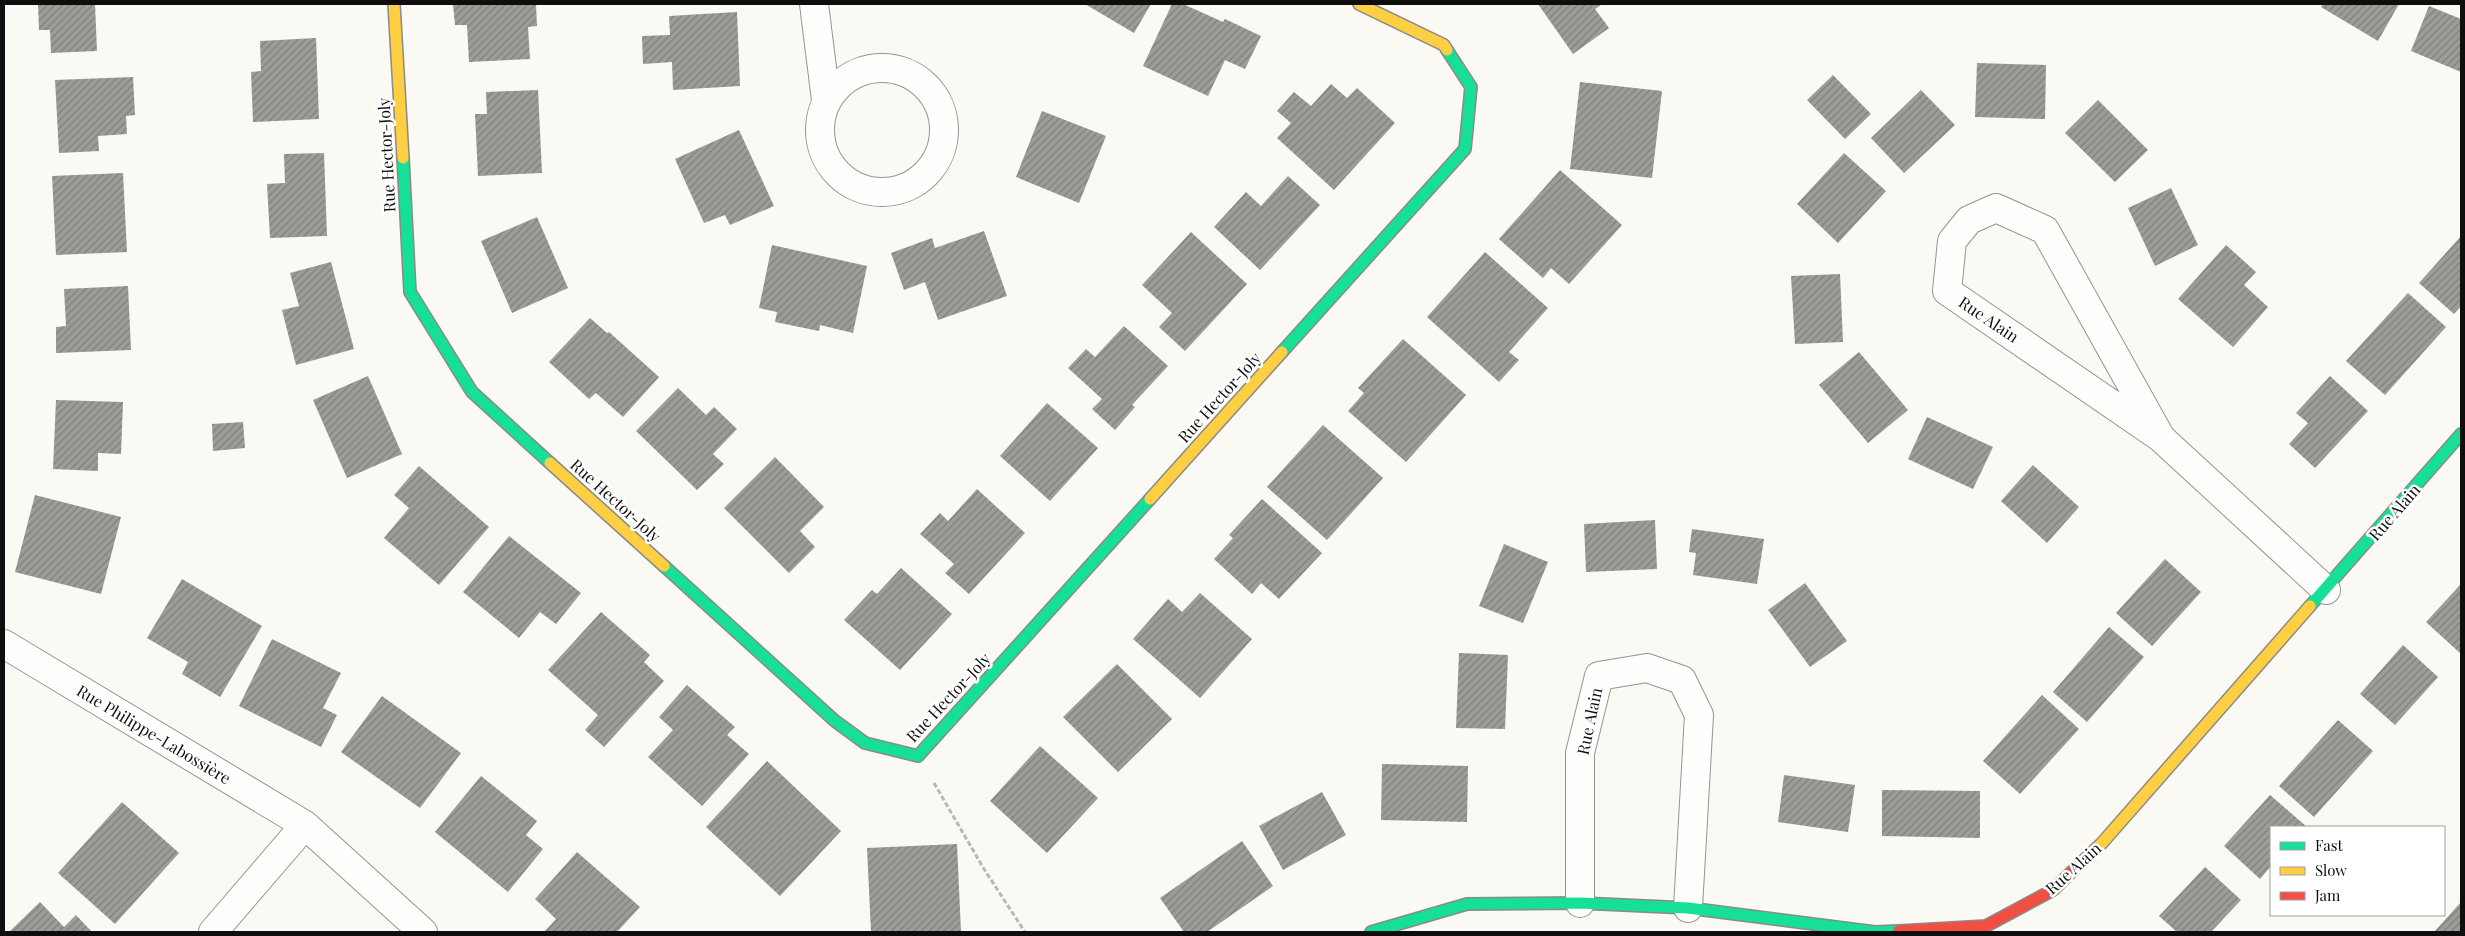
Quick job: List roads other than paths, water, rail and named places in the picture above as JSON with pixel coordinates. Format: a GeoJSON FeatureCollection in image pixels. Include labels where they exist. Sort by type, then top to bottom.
{"type":"FeatureCollection","features":[{"type":"Feature","properties":{"kind":"street","name":"Rue Hector-Joly"},"geometry":{"type":"LineString","coordinates":[[394,4],[410,292],[472,392],[835,721],[865,743],[918,756],[1465,149],[1471,87],[1444,45],[1359,4]]}},
{"type":"Feature","properties":{"kind":"street"},"geometry":{"type":"LineString","coordinates":[[814,4],[826,100],[819,121],[820,143],[828,163],[843,179],[862,190],[884,193],[905,188],[924,176],[938,159],[944,138],[944,117],[935,96],[920,80],[901,70],[879,67],[858,71],[839,83],[826,100]]}},
{"type":"Feature","properties":{"kind":"street","name":"Rue Alain"},"geometry":{"type":"LineString","coordinates":[[2161,438],[2046,230],[1996,208],[1969,220],[1952,241],[1947,290],[2161,438],[2326,590]]}},
{"type":"Feature","properties":{"kind":"street","name":"Rue Alain"},"geometry":{"type":"LineString","coordinates":[[1372,932],[1376,929],[1467,904],[1580,904],[1688,908],[1875,932],[1986,926],[2053,890],[2102,843],[2461,434]]}},
{"type":"Feature","properties":{"kind":"street","name":"Rue Philippe-Labossière"},"geometry":{"type":"LineString","coordinates":[[4,644],[305,825],[423,932]]}},
{"type":"Feature","properties":{"kind":"street","name":"Rue Alain"},"geometry":{"type":"LineString","coordinates":[[1580,904],[1580,753],[1599,676],[1647,668],[1682,680],[1699,715],[1688,908]]}},
{"type":"Feature","properties":{"kind":"street"},"geometry":{"type":"LineString","coordinates":[[213,932],[305,825]]}}]}
